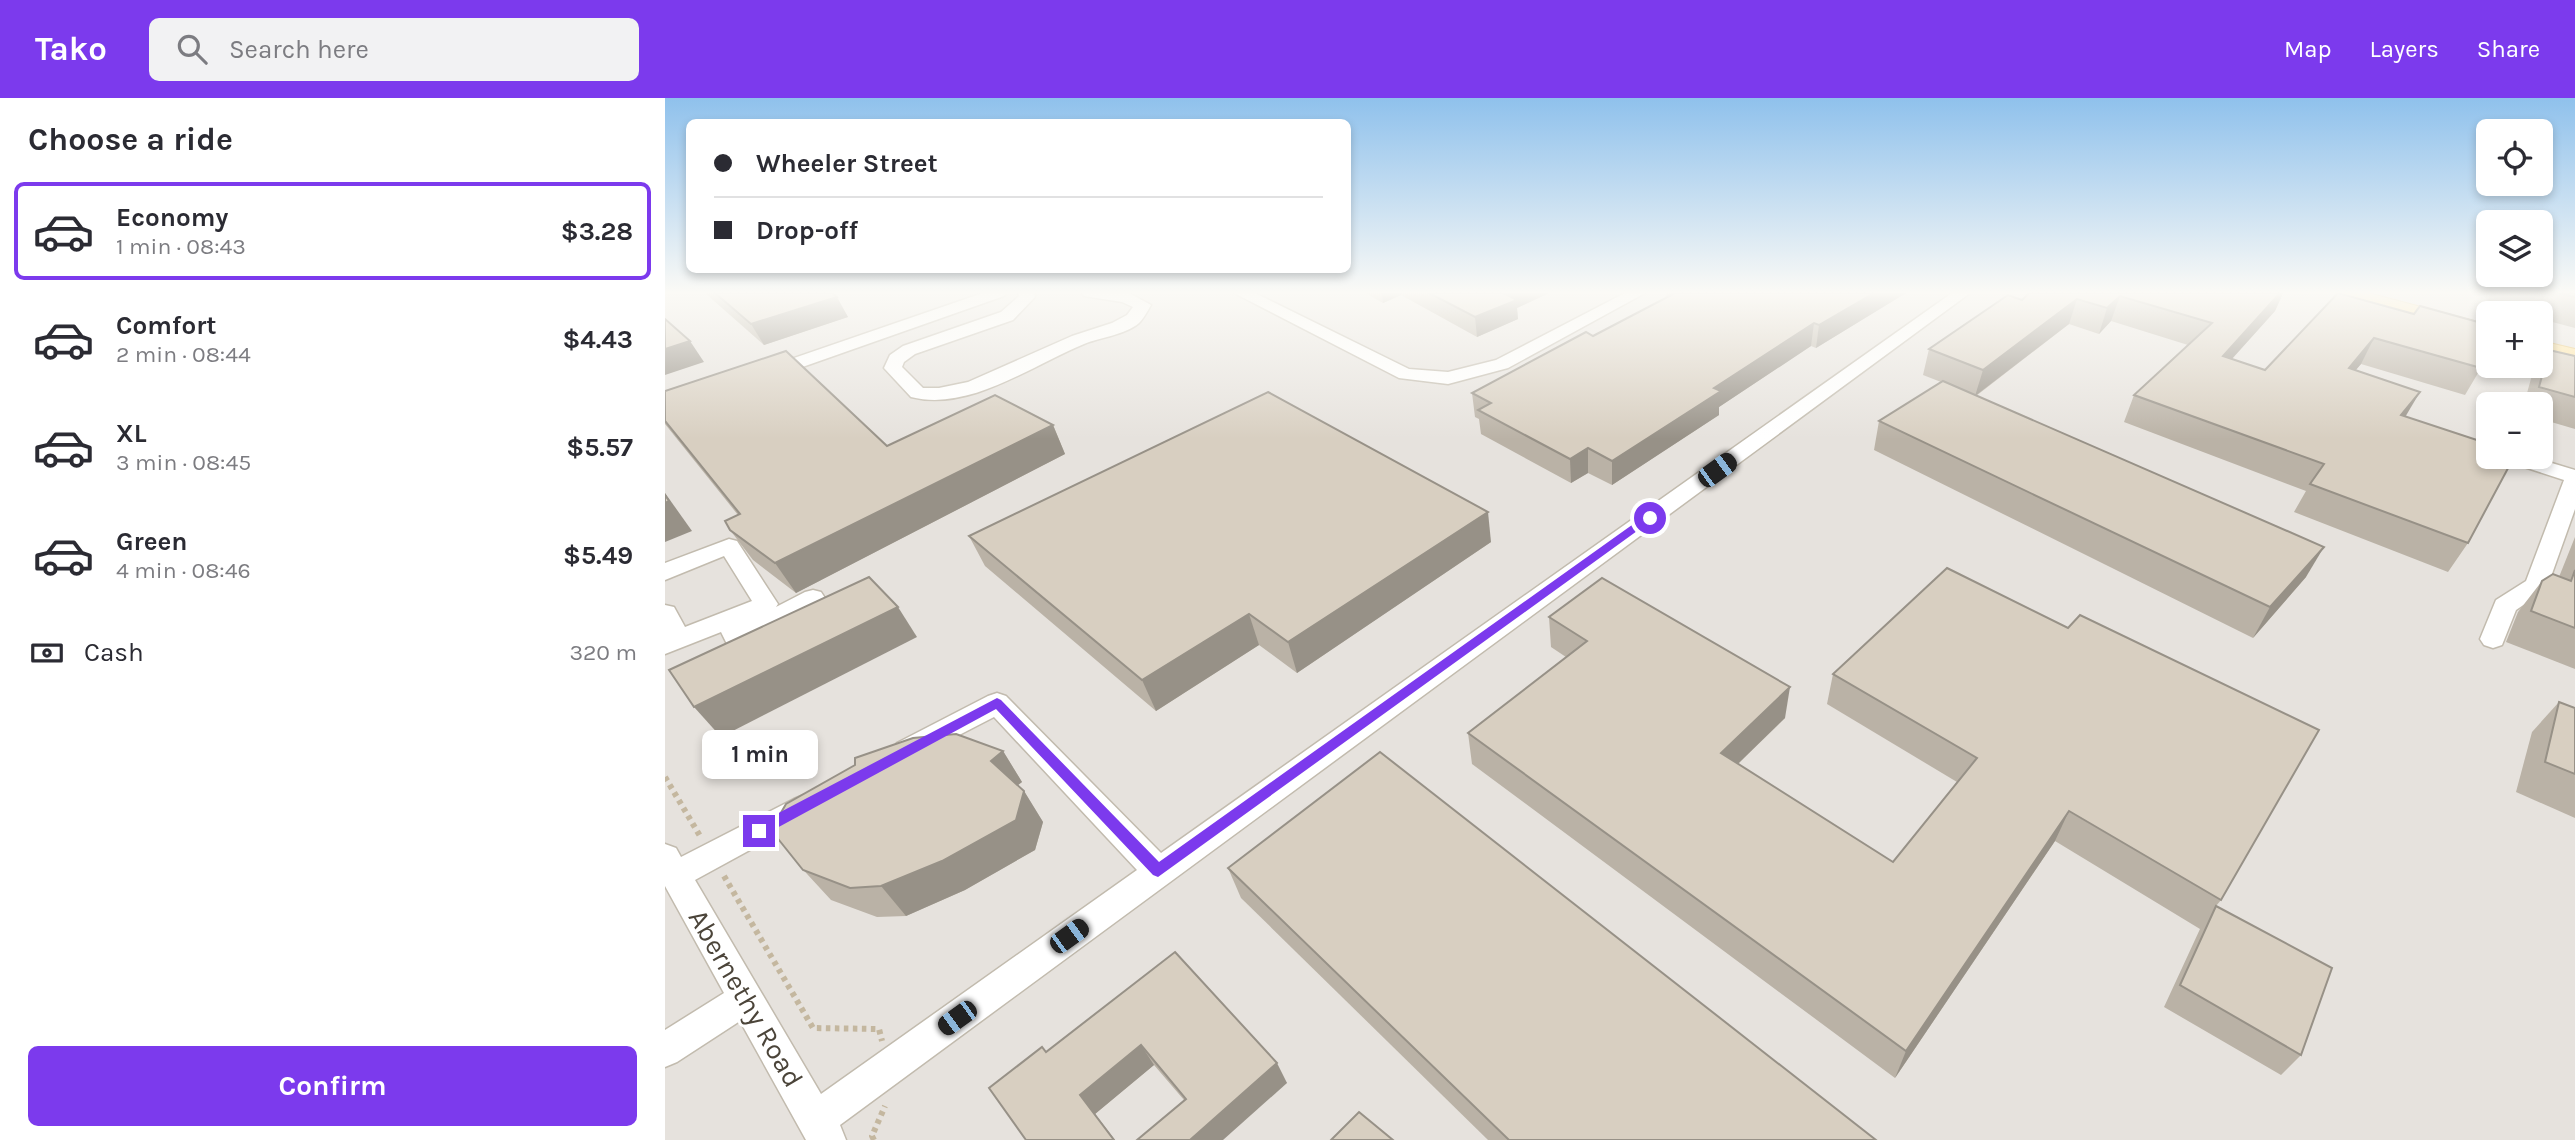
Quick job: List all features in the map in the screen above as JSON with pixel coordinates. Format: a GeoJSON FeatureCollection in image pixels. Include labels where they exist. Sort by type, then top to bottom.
{"type":"FeatureCollection","features":[{"type":"Feature","properties":{"kind":"main road"},"geometry":{"type":"LineString","coordinates":[[2553,350],[2575,356]]}},
{"type":"Feature","properties":{"kind":"street"},"geometry":{"type":"LineString","coordinates":[[755,377],[857,342]]}},
{"type":"Feature","properties":{"kind":"street"},"geometry":{"type":"LineString","coordinates":[[933,342],[909,350],[896,359],[893,368],[918,393],[957,392],[1074,342]]}},
{"type":"Feature","properties":{"kind":"street"},"geometry":{"type":"LineString","coordinates":[[1340,342],[1405,374],[1448,378],[1502,363],[1543,342]]}},
{"type":"Feature","properties":{"kind":"street"},"geometry":{"type":"LineString","coordinates":[[821,1130],[890,1066],[1894,342]]}},
{"type":"Feature","properties":{"kind":"street"},"geometry":{"type":"LineString","coordinates":[[2493,639],[2505,606],[2536,585],[2575,479],[2547,469]]}},
{"type":"Feature","properties":{"kind":"street"},"geometry":{"type":"LineString","coordinates":[[665,572],[729,547],[766,604],[672,642],[665,613]]}},
{"type":"Feature","properties":{"kind":"street"},"geometry":{"type":"LineString","coordinates":[[729,619],[736,638],[813,598]]}},
{"type":"Feature","properties":{"kind":"street"},"geometry":{"type":"LineString","coordinates":[[878,767],[997,703],[1158,871]]}},
{"type":"Feature","properties":{"kind":"street"},"geometry":{"type":"LineString","coordinates":[[670,866],[712,856],[831,792]]}},
{"type":"Feature","properties":{"kind":"street","name":"Abernethy Road"},"geometry":{"type":"LineString","coordinates":[[670,866],[821,1130]]}},
{"type":"Feature","properties":{"kind":"street"},"geometry":{"type":"LineString","coordinates":[[665,1050],[745,998]]}},
{"type":"Feature","properties":{"kind":"path"},"geometry":{"type":"LineString","coordinates":[[665,777],[813,1028],[879,1029],[890,1066]]}},
{"type":"Feature","properties":{"kind":"shaded area"},"geometry":{"type":"Polygon","coordinates":[[[665,342],[2476,342],[2476,378],[2553,378],[2553,342],[2575,342],[2575,1140],[665,1140],[665,342]]]}},
{"type":"Feature","properties":{"kind":"building"},"geometry":{"type":"Polygon","coordinates":[[[665,342],[688,342],[665,349],[665,342]]]}},
{"type":"Feature","properties":{"kind":"building"},"geometry":{"type":"Polygon","coordinates":[[[1568,342],[1785,342],[1714,388],[1721,391],[1612,461],[1588,448],[1570,459],[1478,410],[1491,403],[1472,393],[1568,342]]]}},
{"type":"Feature","properties":{"kind":"building"},"geometry":{"type":"Polygon","coordinates":[[[1940,342],[2021,342],[1983,370],[1929,349],[1940,342]]]}},
{"type":"Feature","properties":{"kind":"building"},"geometry":{"type":"Polygon","coordinates":[[[2192,342],[2236,342],[2223,356],[2265,370],[2292,342],[2371,342],[2349,368],[2420,392],[2401,415],[2476,440],[2476,469],[2508,469],[2468,543],[2310,484],[2324,464],[2134,395],[2192,342]]]}},
{"type":"Feature","properties":{"kind":"building"},"geometry":{"type":"Polygon","coordinates":[[[2387,342],[2476,342],[2476,367],[2387,342]]]}},
{"type":"Feature","properties":{"kind":"building"},"geometry":{"type":"Polygon","coordinates":[[[786,351],[887,446],[995,395],[1053,425],[775,563],[730,530],[725,521],[740,514],[665,421],[665,391],[786,351]]]}},
{"type":"Feature","properties":{"kind":"building"},"geometry":{"type":"Polygon","coordinates":[[[2553,351],[2575,356],[2575,397],[2539,387],[2541,378],[2553,378],[2553,351]]]}},
{"type":"Feature","properties":{"kind":"building"},"geometry":{"type":"Polygon","coordinates":[[[1943,381],[2324,547],[2270,607],[1879,421],[1943,381]]]}},
{"type":"Feature","properties":{"kind":"building"},"geometry":{"type":"Polygon","coordinates":[[[1268,392],[1488,512],[1288,642],[1249,614],[1142,680],[969,536],[1268,392]]]}},
{"type":"Feature","properties":{"kind":"building"},"geometry":{"type":"Polygon","coordinates":[[[1947,568],[2068,628],[2080,615],[2319,730],[2221,900],[2069,811],[1906,1051],[1468,733],[1587,641],[1549,617],[1602,578],[1790,687],[1721,753],[1893,862],[1977,758],[1833,674],[1947,568]]]}},
{"type":"Feature","properties":{"kind":"building"},"geometry":{"type":"Polygon","coordinates":[[[2575,570],[2575,628],[2531,611],[2542,581],[2553,574],[2571,581],[2575,570]]]}},
{"type":"Feature","properties":{"kind":"building"},"geometry":{"type":"Polygon","coordinates":[[[869,577],[898,607],[694,707],[669,670],[869,577]]]}},
{"type":"Feature","properties":{"kind":"building"},"geometry":{"type":"Polygon","coordinates":[[[2559,702],[2575,708],[2575,774],[2545,762],[2559,702]]]}},
{"type":"Feature","properties":{"kind":"building"},"geometry":{"type":"Polygon","coordinates":[[[956,734],[1003,751],[991,761],[1024,791],[1016,820],[942,861],[881,886],[850,888],[803,870],[771,830],[786,804],[855,765],[855,758],[913,738],[956,734]]]}},
{"type":"Feature","properties":{"kind":"building"},"geometry":{"type":"Polygon","coordinates":[[[1380,752],[1876,1140],[1509,1140],[1228,868],[1380,752]]]}},
{"type":"Feature","properties":{"kind":"building"},"geometry":{"type":"Polygon","coordinates":[[[2216,906],[2332,968],[2301,1055],[2180,985],[2216,906]]]}},
{"type":"Feature","properties":{"kind":"building"},"geometry":{"type":"Polygon","coordinates":[[[1175,952],[1277,1063],[1190,1140],[1137,1140],[1186,1099],[1141,1045],[1080,1095],[1114,1140],[1026,1140],[989,1088],[1042,1047],[1046,1052],[1175,952]]]}},
{"type":"Feature","properties":{"kind":"building"},"geometry":{"type":"Polygon","coordinates":[[[1359,1112],[1393,1140],[1331,1140],[1359,1112]]]}},
{"type":"Feature","properties":{"kind":"route"},"geometry":{"type":"LineString","coordinates":[[759,831],[997,703],[1158,871],[1650,518]]}}]}
